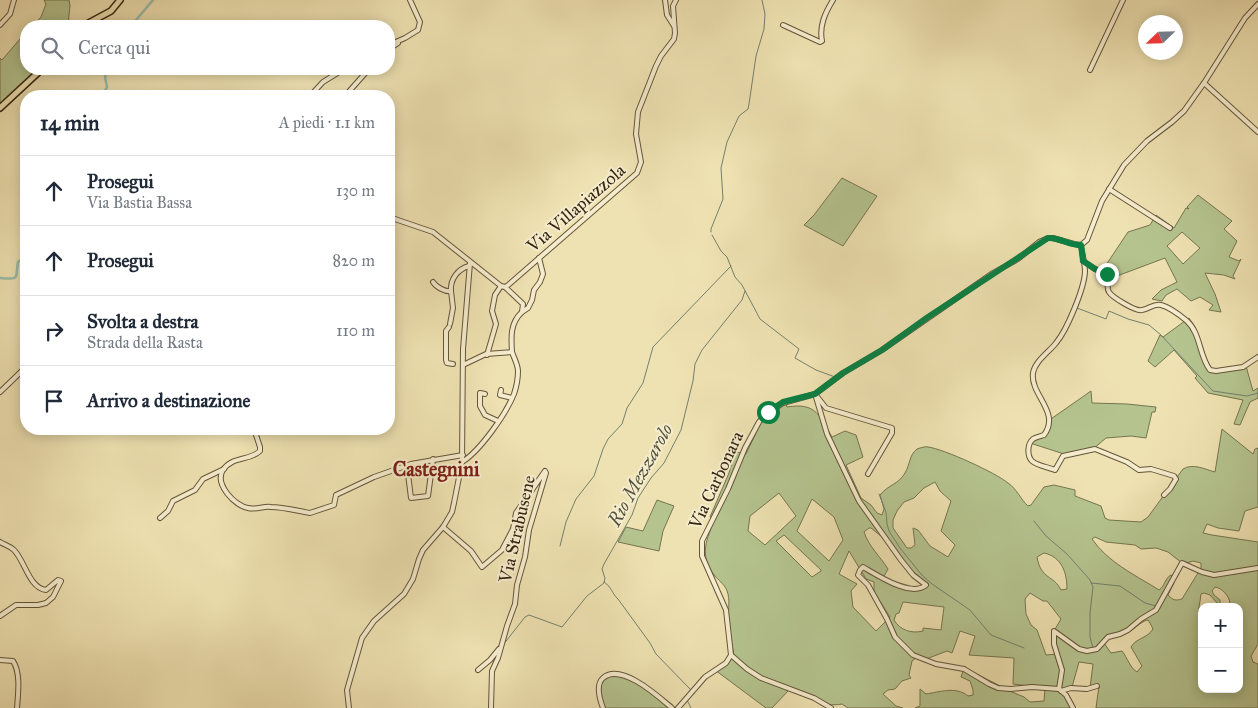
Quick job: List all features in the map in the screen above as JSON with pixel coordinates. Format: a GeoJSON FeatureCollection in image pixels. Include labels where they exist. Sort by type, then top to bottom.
{"type":"FeatureCollection","features":[{"type":"Feature","properties":{"kind":"main road"},"geometry":{"type":"LineString","coordinates":[[94,20],[111,11],[120,0]]}},
{"type":"Feature","properties":{"kind":"main road"},"geometry":{"type":"LineString","coordinates":[[0,108],[36,75]]}},
{"type":"Feature","properties":{"kind":"street"},"geometry":{"type":"LineString","coordinates":[[0,25],[10,14],[14,0]]}},
{"type":"Feature","properties":{"kind":"street"},"geometry":{"type":"LineString","coordinates":[[395,42],[416,32],[420,24],[410,0]]}},
{"type":"Feature","properties":{"kind":"street"},"geometry":{"type":"LineString","coordinates":[[665,0],[667,15],[675,28]]}},
{"type":"Feature","properties":{"kind":"street","name":"Via Villapiazzola"},"geometry":{"type":"LineString","coordinates":[[504,286],[637,173],[641,162],[636,134],[638,112],[656,66],[674,39],[673,6],[676,0]]}},
{"type":"Feature","properties":{"kind":"street"},"geometry":{"type":"LineString","coordinates":[[784,25],[820,42],[822,41],[821,27],[824,17],[834,0]]}},
{"type":"Feature","properties":{"kind":"street"},"geometry":{"type":"LineString","coordinates":[[1090,70],[1123,0]]}},
{"type":"Feature","properties":{"kind":"street"},"geometry":{"type":"LineString","coordinates":[[1164,495],[1174,483],[1176,479],[1174,476],[1151,469],[1139,470],[1098,450],[1091,449],[1063,456],[1055,470],[1037,464],[1030,457],[1028,449],[1030,442],[1034,438],[1044,435],[1048,423],[1047,408],[1036,387],[1034,372],[1038,364],[1059,340],[1071,315],[1085,274],[1081,245],[1089,236],[1102,200],[1132,155],[1155,133],[1176,118],[1204,83],[1245,18],[1258,4]]}},
{"type":"Feature","properties":{"kind":"street"},"geometry":{"type":"LineString","coordinates":[[395,45],[403,39]]}},
{"type":"Feature","properties":{"kind":"street"},"geometry":{"type":"LineString","coordinates":[[316,90],[323,82],[334,75]]}},
{"type":"Feature","properties":{"kind":"street"},"geometry":{"type":"LineString","coordinates":[[350,90],[364,75]]}},
{"type":"Feature","properties":{"kind":"street"},"geometry":{"type":"LineString","coordinates":[[1204,83],[1258,132]]}},
{"type":"Feature","properties":{"kind":"street"},"geometry":{"type":"LineString","coordinates":[[1109,189],[1170,228]]}},
{"type":"Feature","properties":{"kind":"street"},"geometry":{"type":"LineString","coordinates":[[395,219],[433,232],[462,254],[470,265],[504,286],[523,304],[522,312]]}},
{"type":"Feature","properties":{"kind":"street"},"geometry":{"type":"LineString","coordinates":[[815,394],[843,373],[882,350],[993,273],[1018,260],[1039,242],[1053,238],[1081,245]]}},
{"type":"Feature","properties":{"kind":"street"},"geometry":{"type":"LineString","coordinates":[[462,462],[471,457],[498,421],[514,394],[517,370],[512,352],[512,325],[517,317],[528,308],[534,290],[540,282],[543,274],[539,258]]}},
{"type":"Feature","properties":{"kind":"street"},"geometry":{"type":"LineString","coordinates":[[1083,261],[1107,274],[1110,293],[1135,310],[1140,311],[1160,305],[1186,320],[1195,332],[1210,370],[1216,371],[1242,367],[1258,357]]}},
{"type":"Feature","properties":{"kind":"street"},"geometry":{"type":"LineString","coordinates":[[453,364],[446,360],[446,331],[453,308],[451,282],[465,267],[470,265]]}},
{"type":"Feature","properties":{"kind":"street"},"geometry":{"type":"LineString","coordinates":[[349,708],[347,690],[362,638],[374,621],[404,594],[413,578],[423,550],[452,512],[462,462],[463,349],[470,265]]}},
{"type":"Feature","properties":{"kind":"street"},"geometry":{"type":"LineString","coordinates":[[434,282],[436,286],[451,291]]}},
{"type":"Feature","properties":{"kind":"street"},"geometry":{"type":"LineString","coordinates":[[487,354],[496,324],[492,311],[495,295],[504,286]]}},
{"type":"Feature","properties":{"kind":"street"},"geometry":{"type":"LineString","coordinates":[[463,365],[487,354],[512,352]]}},
{"type":"Feature","properties":{"kind":"street"},"geometry":{"type":"LineString","coordinates":[[0,392],[20,373]]}},
{"type":"Feature","properties":{"kind":"street"},"geometry":{"type":"LineString","coordinates":[[500,390],[500,395],[512,398]]}},
{"type":"Feature","properties":{"kind":"street"},"geometry":{"type":"LineString","coordinates":[[486,394],[480,393],[480,406],[485,415],[498,421]]}},
{"type":"Feature","properties":{"kind":"street"},"geometry":{"type":"LineString","coordinates":[[815,394],[826,408],[892,428],[893,432],[868,474]]}},
{"type":"Feature","properties":{"kind":"street"},"geometry":{"type":"LineString","coordinates":[[815,394],[827,434],[859,501],[913,575],[926,584],[921,588],[912,589],[889,582],[863,567],[860,570],[858,575],[868,584],[895,637],[913,655],[936,664],[964,669],[994,686],[1011,689],[1032,687],[1060,690],[1070,688],[1087,689],[1097,686]]}},
{"type":"Feature","properties":{"kind":"street","name":"Via Carbonara"},"geometry":{"type":"LineString","coordinates":[[731,655],[726,610],[702,556],[702,541],[728,489],[745,448],[763,417],[783,402],[815,394]]}},
{"type":"Feature","properties":{"kind":"street"},"geometry":{"type":"LineString","coordinates":[[160,518],[168,511],[173,502],[195,490],[205,477],[224,469],[238,459],[251,457],[260,451],[256,435]]}},
{"type":"Feature","properties":{"kind":"street"},"geometry":{"type":"LineString","coordinates":[[224,469],[222,479],[224,488],[242,506],[250,508],[273,507],[312,513],[334,506],[336,495],[381,474],[433,459],[462,455]]}},
{"type":"Feature","properties":{"kind":"street"},"geometry":{"type":"LineString","coordinates":[[407,466],[411,498],[428,496],[433,459]]}},
{"type":"Feature","properties":{"kind":"street","name":"Via Strabusene"},"geometry":{"type":"LineString","coordinates":[[443,526],[471,551],[482,567],[502,550],[513,530],[516,513],[545,471],[546,473],[528,530],[525,557],[517,585],[515,604],[502,645]]}},
{"type":"Feature","properties":{"kind":"street"},"geometry":{"type":"LineString","coordinates":[[0,542],[15,551],[32,579],[41,589],[48,590],[55,582],[61,581],[53,597],[46,603],[16,605],[0,616]]}},
{"type":"Feature","properties":{"kind":"street"},"geometry":{"type":"LineString","coordinates":[[1060,690],[1062,670],[1054,644],[1054,631],[1079,648],[1087,651],[1092,650],[1099,647],[1108,637],[1128,630],[1156,610],[1182,564],[1214,575],[1258,568]]}},
{"type":"Feature","properties":{"kind":"street"},"geometry":{"type":"LineString","coordinates":[[478,670],[494,656],[502,645]]}},
{"type":"Feature","properties":{"kind":"street"},"geometry":{"type":"LineString","coordinates":[[491,708],[492,671],[502,645]]}},
{"type":"Feature","properties":{"kind":"street"},"geometry":{"type":"LineString","coordinates":[[678,708],[705,677],[726,663],[731,655],[761,678],[814,698],[831,708]]}},
{"type":"Feature","properties":{"kind":"street"},"geometry":{"type":"LineString","coordinates":[[0,660],[13,661],[16,666],[17,708]]}},
{"type":"Feature","properties":{"kind":"street"},"geometry":{"type":"LineString","coordinates":[[603,708],[599,696],[600,682],[609,675],[617,674],[635,681],[672,708]]}},
{"type":"Feature","properties":{"kind":"street"},"geometry":{"type":"LineString","coordinates":[[1060,690],[1066,695],[1073,708]]}},
{"type":"Feature","properties":{"kind":"green space"},"geometry":{"type":"Polygon","coordinates":[[[44,0],[69,0],[69,20],[38,20],[46,4],[44,0]]]}},
{"type":"Feature","properties":{"kind":"green space"},"geometry":{"type":"Polygon","coordinates":[[[20,39],[20,75],[33,75],[0,105],[0,58],[2,60],[20,39]]]}},
{"type":"Feature","properties":{"kind":"green space"},"geometry":{"type":"Polygon","coordinates":[[[842,178],[877,196],[843,246],[804,225],[842,178]]]}},
{"type":"Feature","properties":{"kind":"green space"},"geometry":{"type":"Polygon","coordinates":[[[1198,195],[1232,221],[1224,229],[1237,241],[1229,257],[1239,261],[1241,259],[1233,276],[1235,279],[1224,275],[1205,273],[1221,312],[1209,310],[1213,305],[1200,297],[1191,301],[1177,289],[1166,295],[1162,301],[1152,299],[1161,290],[1177,282],[1165,258],[1117,276],[1102,271],[1128,232],[1150,225],[1156,215],[1174,228],[1186,208],[1189,209],[1187,207],[1198,195]],[[1182,232],[1167,246],[1183,264],[1200,248],[1182,232]]]}},
{"type":"Feature","properties":{"kind":"green space"},"geometry":{"type":"Polygon","coordinates":[[[1189,318],[1195,327],[1209,372],[1246,366],[1253,391],[1258,388],[1258,398],[1250,402],[1240,425],[1234,424],[1243,400],[1208,393],[1195,378],[1197,376],[1174,350],[1155,367],[1148,361],[1160,335],[1163,337],[1189,318]]]}},
{"type":"Feature","properties":{"kind":"green space"},"geometry":{"type":"Polygon","coordinates":[[[1091,391],[1092,403],[1156,407],[1155,412],[1152,412],[1146,438],[1131,436],[1106,438],[1092,450],[1064,454],[1030,443],[1044,435],[1048,421],[1091,391]]]}},
{"type":"Feature","properties":{"kind":"green space"},"geometry":{"type":"Polygon","coordinates":[[[785,400],[787,407],[805,407],[816,412],[832,437],[845,431],[856,435],[863,457],[846,465],[861,498],[871,505],[877,513],[882,515],[884,509],[880,495],[902,477],[907,470],[914,451],[924,447],[946,452],[993,473],[1011,485],[1028,506],[1031,505],[1044,487],[1054,485],[1075,490],[1075,496],[1101,506],[1105,518],[1109,520],[1141,522],[1148,517],[1183,469],[1195,467],[1215,472],[1222,429],[1253,454],[1255,449],[1258,448],[1258,507],[1245,511],[1239,531],[1218,528],[1207,524],[1203,533],[1258,542],[1258,644],[1251,656],[1253,662],[1258,664],[1258,708],[1096,708],[1099,686],[1090,688],[1093,664],[1079,662],[1072,687],[1063,689],[1073,708],[915,708],[920,706],[920,689],[926,694],[953,690],[968,696],[973,695],[970,681],[961,677],[965,666],[965,668],[1024,697],[1030,702],[1044,701],[1045,688],[1013,684],[1014,658],[969,655],[975,636],[960,631],[952,653],[947,651],[921,661],[917,657],[912,661],[909,675],[911,678],[902,681],[895,689],[888,690],[883,694],[896,706],[903,708],[848,708],[842,704],[822,703],[789,690],[772,708],[766,708],[715,670],[724,665],[734,655],[728,621],[728,594],[710,568],[705,554],[707,540],[715,518],[710,517],[729,473],[735,452],[746,454],[764,416],[771,408],[785,400]],[[935,482],[924,488],[914,498],[904,502],[897,511],[893,520],[893,528],[907,548],[915,545],[913,528],[918,530],[930,546],[948,557],[955,545],[941,531],[951,501],[940,491],[935,482]],[[779,493],[750,516],[748,531],[765,545],[796,516],[779,493]],[[812,499],[797,531],[829,561],[843,540],[834,517],[812,499]],[[871,528],[864,532],[888,569],[883,578],[920,589],[922,584],[919,579],[887,541],[871,528]],[[784,535],[776,541],[812,577],[821,570],[784,535]],[[1095,537],[1092,539],[1098,547],[1121,567],[1159,590],[1169,576],[1175,577],[1168,595],[1176,600],[1182,599],[1201,568],[1201,563],[1193,561],[1182,563],[1168,552],[1156,548],[1141,549],[1135,545],[1106,542],[1095,537]],[[849,551],[839,574],[857,584],[851,591],[853,607],[876,631],[890,617],[874,592],[874,582],[866,579],[849,551]],[[1044,553],[1037,557],[1041,570],[1061,590],[1067,589],[1066,577],[1062,566],[1055,558],[1044,553]],[[1030,593],[1025,599],[1026,614],[1031,625],[1037,630],[1046,655],[1058,654],[1054,631],[1061,619],[1047,601],[1043,601],[1030,593]],[[903,602],[899,613],[896,614],[894,620],[903,629],[919,632],[923,631],[923,628],[941,630],[944,607],[903,602]],[[1147,620],[1130,631],[1109,638],[1104,643],[1111,653],[1122,651],[1132,668],[1137,672],[1142,666],[1131,647],[1153,629],[1147,620]]]}},
{"type":"Feature","properties":{"kind":"green space"},"geometry":{"type":"Polygon","coordinates":[[[657,500],[674,506],[663,531],[659,551],[618,542],[626,527],[643,531],[657,500]]]}},
{"type":"Feature","properties":{"kind":"green space"},"geometry":{"type":"Polygon","coordinates":[[[627,675],[672,708],[603,708],[600,688],[603,680],[606,676],[627,675]]]}},
{"type":"Feature","properties":{"kind":"waterway"},"geometry":{"type":"LineString","coordinates":[[136,20],[153,0]]}},
{"type":"Feature","properties":{"kind":"waterway","name":"Rio Mezzarolo"},"geometry":{"type":"LineString","coordinates":[[711,232],[723,199],[721,168],[727,142],[739,116],[748,109],[756,56],[764,29],[765,14],[762,0]]}},
{"type":"Feature","properties":{"kind":"waterway"},"geometry":{"type":"LineString","coordinates":[[105,90],[107,87],[106,75]]}},
{"type":"Feature","properties":{"kind":"waterway"},"geometry":{"type":"LineString","coordinates":[[712,235],[721,251],[727,257],[735,277],[742,285],[760,319],[799,349],[795,358],[816,370],[835,377]]}},
{"type":"Feature","properties":{"kind":"waterway"},"geometry":{"type":"LineString","coordinates":[[0,278],[11,279],[16,277],[18,262],[20,260]]}},
{"type":"Feature","properties":{"kind":"waterway"},"geometry":{"type":"LineString","coordinates":[[560,546],[566,522],[576,499],[594,476],[608,439],[622,424],[627,408],[643,383],[653,347],[731,266]]}},
{"type":"Feature","properties":{"kind":"waterway","name":"Rio Mezzarolo"},"geometry":{"type":"LineString","coordinates":[[503,645],[525,617],[529,615],[562,627],[587,596],[604,583],[605,578],[602,569],[604,564],[632,515],[638,498],[664,463],[681,430],[693,381],[695,364],[702,350],[742,300],[745,291]]}},
{"type":"Feature","properties":{"kind":"waterway"},"geometry":{"type":"LineString","coordinates":[[1077,308],[1106,319],[1109,311],[1149,325],[1161,335],[1213,391],[1247,396],[1258,393]]}},
{"type":"Feature","properties":{"kind":"waterway"},"geometry":{"type":"LineString","coordinates":[[879,494],[886,512],[889,531],[921,574],[932,584],[970,610],[991,635],[1024,648]]}},
{"type":"Feature","properties":{"kind":"waterway"},"geometry":{"type":"LineString","coordinates":[[1034,521],[1046,536],[1067,554],[1090,580],[1093,587],[1090,613],[1090,637],[1093,648]]}},
{"type":"Feature","properties":{"kind":"waterway"},"geometry":{"type":"LineString","coordinates":[[604,582],[609,586],[656,654],[691,690]]}},
{"type":"Feature","properties":{"kind":"waterway"},"geometry":{"type":"LineString","coordinates":[[1091,583],[1120,586],[1145,603],[1156,606]]}},
{"type":"Feature","properties":{"kind":"waterway"},"geometry":{"type":"LineString","coordinates":[[687,700],[691,708]]}},
{"type":"Feature","properties":{"kind":"district","name":"Castegnini"},"geometry":{"type":"Point","coordinates":[436,469]}},
{"type":"Feature","properties":{"kind":"route"},"geometry":{"type":"LineString","coordinates":[[768,412],[783,402],[815,394],[843,373],[882,350],[993,273],[1018,260],[1035,245],[1048,238],[1078,246],[1081,245],[1083,261],[1107,274]]}}]}
